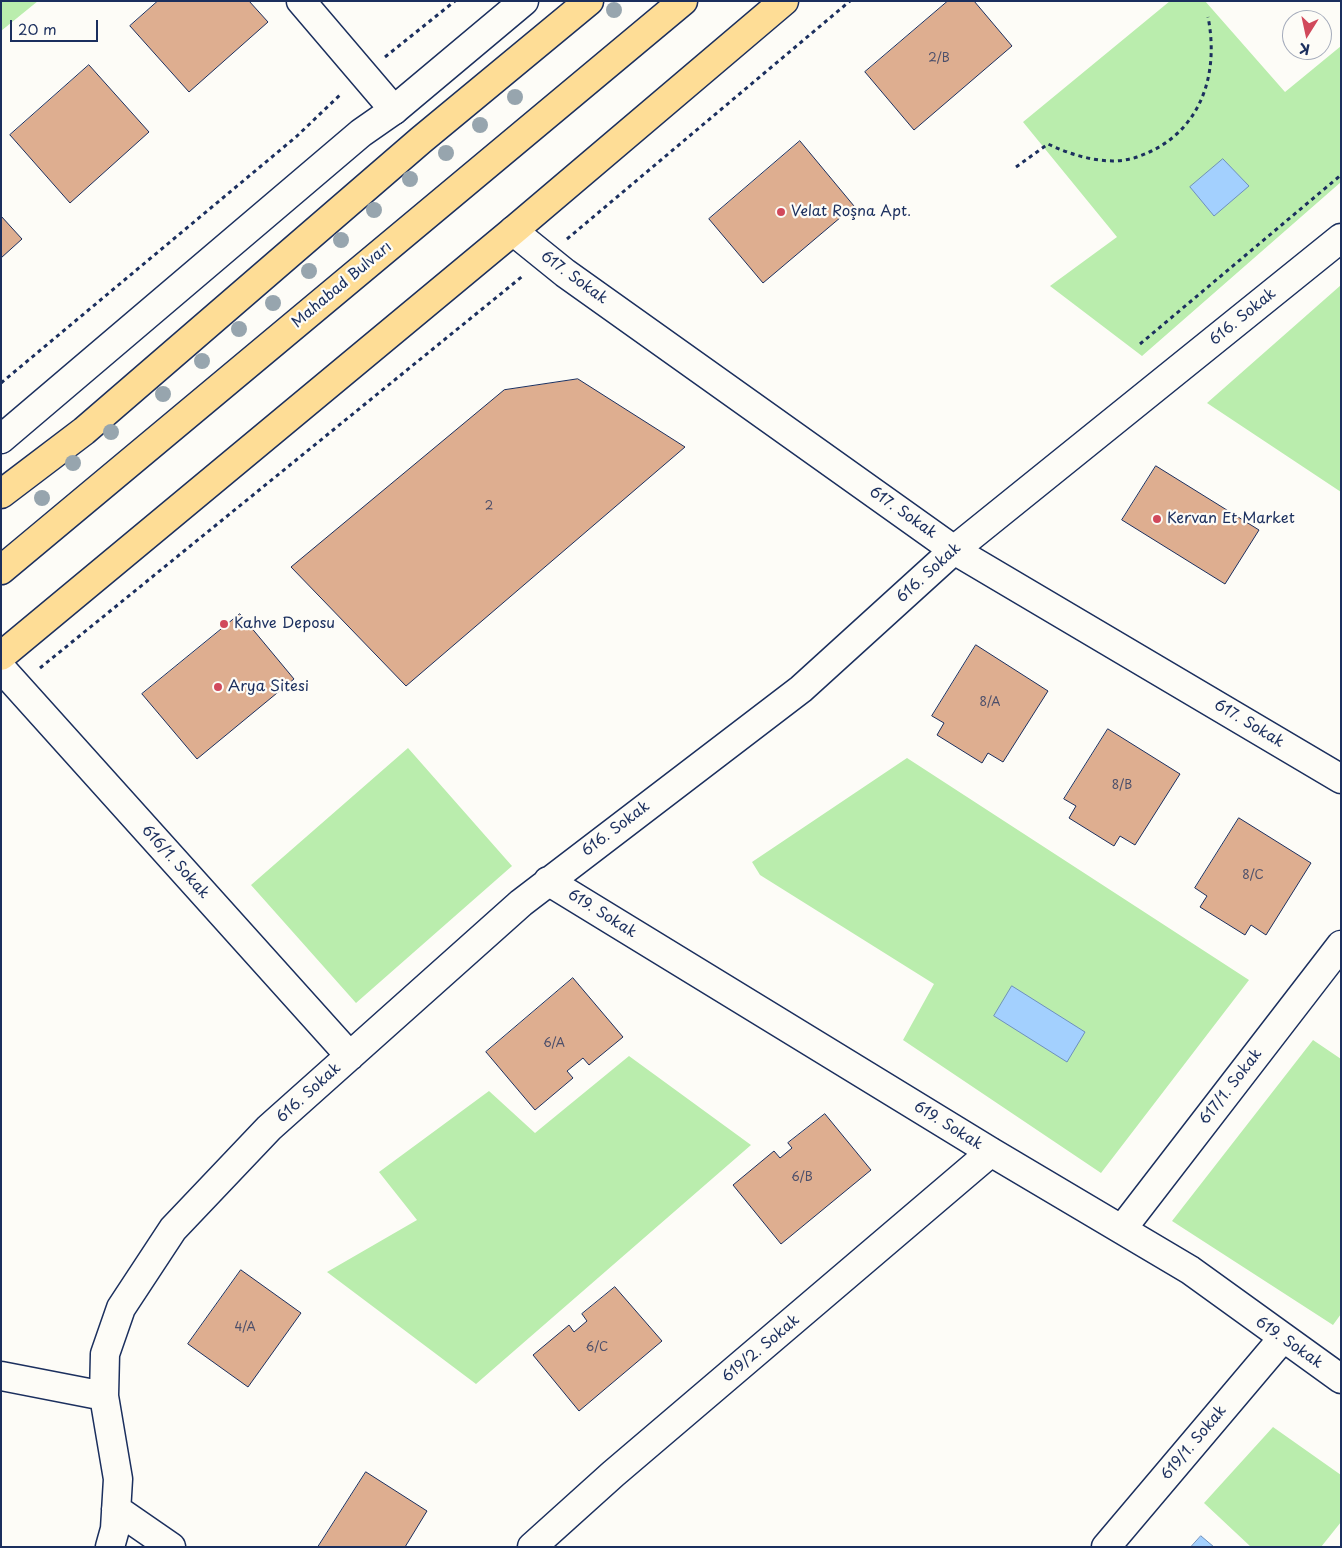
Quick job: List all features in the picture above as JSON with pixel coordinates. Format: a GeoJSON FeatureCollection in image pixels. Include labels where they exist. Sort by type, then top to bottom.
{"type":"FeatureCollection","features":[{"type":"Feature","properties":{"kind":"main road"},"geometry":{"type":"LineString","coordinates":[[1,494],[84,431],[421,140],[589,1]]}},
{"type":"Feature","properties":{"kind":"main road","name":"Mahabad Bulvarı"},"geometry":{"type":"LineString","coordinates":[[1,570],[683,1]]}},
{"type":"Feature","properties":{"kind":"main road"},"geometry":{"type":"LineString","coordinates":[[1,656],[513,231],[784,1]]}},
{"type":"Feature","properties":{"kind":"street"},"geometry":{"type":"LineString","coordinates":[[301,1],[362,75],[394,110]]}},
{"type":"Feature","properties":{"kind":"street"},"geometry":{"type":"LineString","coordinates":[[1,439],[354,140],[394,110],[524,1]]}},
{"type":"Feature","properties":{"kind":"street","name":"617. Sokak"},"geometry":{"type":"LineString","coordinates":[[513,231],[545,258],[954,550],[1341,779]]}},
{"type":"Feature","properties":{"kind":"street","name":"616. Sokak"},"geometry":{"type":"LineString","coordinates":[[110,1547],[115,1529],[118,1479],[104,1396],[105,1354],[121,1308],[173,1229],[269,1128],[548,881],[801,689],[954,550],[1341,238]]}},
{"type":"Feature","properties":{"kind":"street","name":"616/1. Sokak"},"geometry":{"type":"LineString","coordinates":[[9,677],[350,1056]]}},
{"type":"Feature","properties":{"kind":"street","name":"619. Sokak"},"geometry":{"type":"LineString","coordinates":[[548,881],[992,1152],[1190,1270],[1282,1339],[1341,1379]]}},
{"type":"Feature","properties":{"kind":"street","name":"617/1. Sokak"},"geometry":{"type":"LineString","coordinates":[[1122,1229],[1341,945]]}},
{"type":"Feature","properties":{"kind":"street","name":"619/2. Sokak"},"geometry":{"type":"LineString","coordinates":[[532,1547],[613,1474],[992,1152]]}},
{"type":"Feature","properties":{"kind":"street","name":"619/1. Sokak"},"geometry":{"type":"LineString","coordinates":[[1106,1547],[1282,1339]]}},
{"type":"Feature","properties":{"kind":"street"},"geometry":{"type":"LineString","coordinates":[[1,1376],[104,1396]]}},
{"type":"Feature","properties":{"kind":"street"},"geometry":{"type":"LineString","coordinates":[[116,1509],[171,1547]]}},
{"type":"Feature","properties":{"kind":"path"},"geometry":{"type":"LineString","coordinates":[[1,383],[297,136],[362,75],[455,1]]}},
{"type":"Feature","properties":{"kind":"path"},"geometry":{"type":"LineString","coordinates":[[9,677],[545,258],[850,1]]}},
{"type":"Feature","properties":{"kind":"path"},"geometry":{"type":"LineString","coordinates":[[1016,166],[1048,144],[1069,154],[1108,160],[1137,158],[1168,141],[1194,116],[1209,83],[1212,36],[1208,17]]}},
{"type":"Feature","properties":{"kind":"path"},"geometry":{"type":"LineString","coordinates":[[1140,344],[1341,175]]}},
{"type":"Feature","properties":{"kind":"green space"},"geometry":{"type":"Polygon","coordinates":[[[1,1],[38,1],[1,31],[1,1]]]}},
{"type":"Feature","properties":{"kind":"green space"},"geometry":{"type":"Polygon","coordinates":[[[1170,1],[1205,1],[1285,92],[1324,60],[1332,60],[1332,53],[1341,46],[1341,182],[1142,356],[1050,286],[1117,237],[1023,122],[1170,1]]]}},
{"type":"Feature","properties":{"kind":"green space"},"geometry":{"type":"Polygon","coordinates":[[[1341,285],[1341,492],[1207,403],[1341,285]]]}},
{"type":"Feature","properties":{"kind":"green space"},"geometry":{"type":"Polygon","coordinates":[[[408,748],[512,866],[356,1003],[251,885],[408,748]]]}},
{"type":"Feature","properties":{"kind":"green space"},"geometry":{"type":"Polygon","coordinates":[[[907,758],[1249,980],[1101,1173],[903,1040],[934,984],[760,875],[752,862],[907,758]]]}},
{"type":"Feature","properties":{"kind":"green space"},"geometry":{"type":"Polygon","coordinates":[[[1313,1040],[1341,1059],[1341,1314],[1333,1325],[1172,1221],[1313,1040]]]}},
{"type":"Feature","properties":{"kind":"green space"},"geometry":{"type":"Polygon","coordinates":[[[629,1056],[751,1145],[476,1384],[327,1272],[417,1220],[379,1172],[489,1091],[535,1133],[629,1056]]]}},
{"type":"Feature","properties":{"kind":"green space"},"geometry":{"type":"Polygon","coordinates":[[[1273,1427],[1341,1475],[1341,1522],[1321,1547],[1251,1547],[1204,1503],[1273,1427]]]}},
{"type":"Feature","properties":{"kind":"water"},"geometry":{"type":"Polygon","coordinates":[[[1223,159],[1249,186],[1214,216],[1190,187],[1223,159]]]}},
{"type":"Feature","properties":{"kind":"water"},"geometry":{"type":"Polygon","coordinates":[[[1012,986],[1085,1032],[1067,1062],[994,1016],[1012,986]]]}},
{"type":"Feature","properties":{"kind":"water"},"geometry":{"type":"Polygon","coordinates":[[[1201,1536],[1214,1547],[1191,1547],[1201,1536]]]}},
{"type":"Feature","properties":{"kind":"building"},"geometry":{"type":"Polygon","coordinates":[[[158,1],[249,1],[268,22],[189,92],[130,26],[158,1]]]}},
{"type":"Feature","properties":{"kind":"building"},"geometry":{"type":"Polygon","coordinates":[[[948,1],[974,1],[1012,46],[914,130],[865,72],[948,1]]]}},
{"type":"Feature","properties":{"kind":"building"},"geometry":{"type":"Polygon","coordinates":[[[89,65],[149,132],[70,203],[10,135],[89,65]]]}},
{"type":"Feature","properties":{"kind":"building","name":"Velat Roşna Apt."},"geometry":{"type":"Polygon","coordinates":[[[800,141],[854,206],[763,283],[709,219],[800,141]]]}},
{"type":"Feature","properties":{"kind":"building"},"geometry":{"type":"Polygon","coordinates":[[[1,216],[22,239],[1,258],[1,216]]]}},
{"type":"Feature","properties":{"kind":"building"},"geometry":{"type":"Polygon","coordinates":[[[578,379],[685,447],[406,686],[291,567],[504,390],[578,379]]]}},
{"type":"Feature","properties":{"kind":"building"},"geometry":{"type":"Polygon","coordinates":[[[1156,466],[1259,530],[1225,584],[1122,520],[1156,466]]]}},
{"type":"Feature","properties":{"kind":"building","name":"Arya Sitesi"},"geometry":{"type":"Polygon","coordinates":[[[240,614],[294,679],[197,759],[142,694],[240,614]]]}},
{"type":"Feature","properties":{"kind":"building"},"geometry":{"type":"Polygon","coordinates":[[[976,645],[1048,691],[1003,762],[988,753],[982,763],[937,735],[944,723],[932,716],[976,645]]]}},
{"type":"Feature","properties":{"kind":"building"},"geometry":{"type":"Polygon","coordinates":[[[1108,729],[1180,774],[1135,845],[1120,836],[1114,846],[1069,818],[1076,806],[1064,799],[1108,729]]]}},
{"type":"Feature","properties":{"kind":"building"},"geometry":{"type":"Polygon","coordinates":[[[1239,818],[1311,863],[1266,935],[1251,925],[1245,935],[1200,907],[1207,896],[1195,888],[1239,818]]]}},
{"type":"Feature","properties":{"kind":"building"},"geometry":{"type":"Polygon","coordinates":[[[573,978],[623,1037],[589,1065],[583,1058],[567,1071],[573,1078],[535,1110],[486,1052],[573,978]]]}},
{"type":"Feature","properties":{"kind":"building"},"geometry":{"type":"Polygon","coordinates":[[[825,1114],[871,1170],[781,1244],[733,1185],[774,1151],[780,1158],[792,1148],[788,1143],[825,1114]]]}},
{"type":"Feature","properties":{"kind":"building"},"geometry":{"type":"Polygon","coordinates":[[[241,1270],[301,1313],[248,1387],[188,1344],[241,1270]]]}},
{"type":"Feature","properties":{"kind":"building"},"geometry":{"type":"Polygon","coordinates":[[[615,1287],[662,1341],[579,1411],[533,1355],[569,1325],[574,1332],[587,1321],[582,1314],[615,1287]]]}},
{"type":"Feature","properties":{"kind":"building"},"geometry":{"type":"Polygon","coordinates":[[[366,1472],[427,1511],[405,1547],[318,1547],[366,1472]]]}},
{"type":"Feature","properties":{"kind":"place","name":"Velat Roşna Apt."},"geometry":{"type":"Point","coordinates":[781,212]}},
{"type":"Feature","properties":{"kind":"place","name":"Kervan Et Market"},"geometry":{"type":"Point","coordinates":[1157,519]}},
{"type":"Feature","properties":{"kind":"place","name":"Kahve Deposu"},"geometry":{"type":"Point","coordinates":[224,624]}},
{"type":"Feature","properties":{"kind":"place","name":"Arya Sitesi"},"geometry":{"type":"Point","coordinates":[218,687]}}]}
